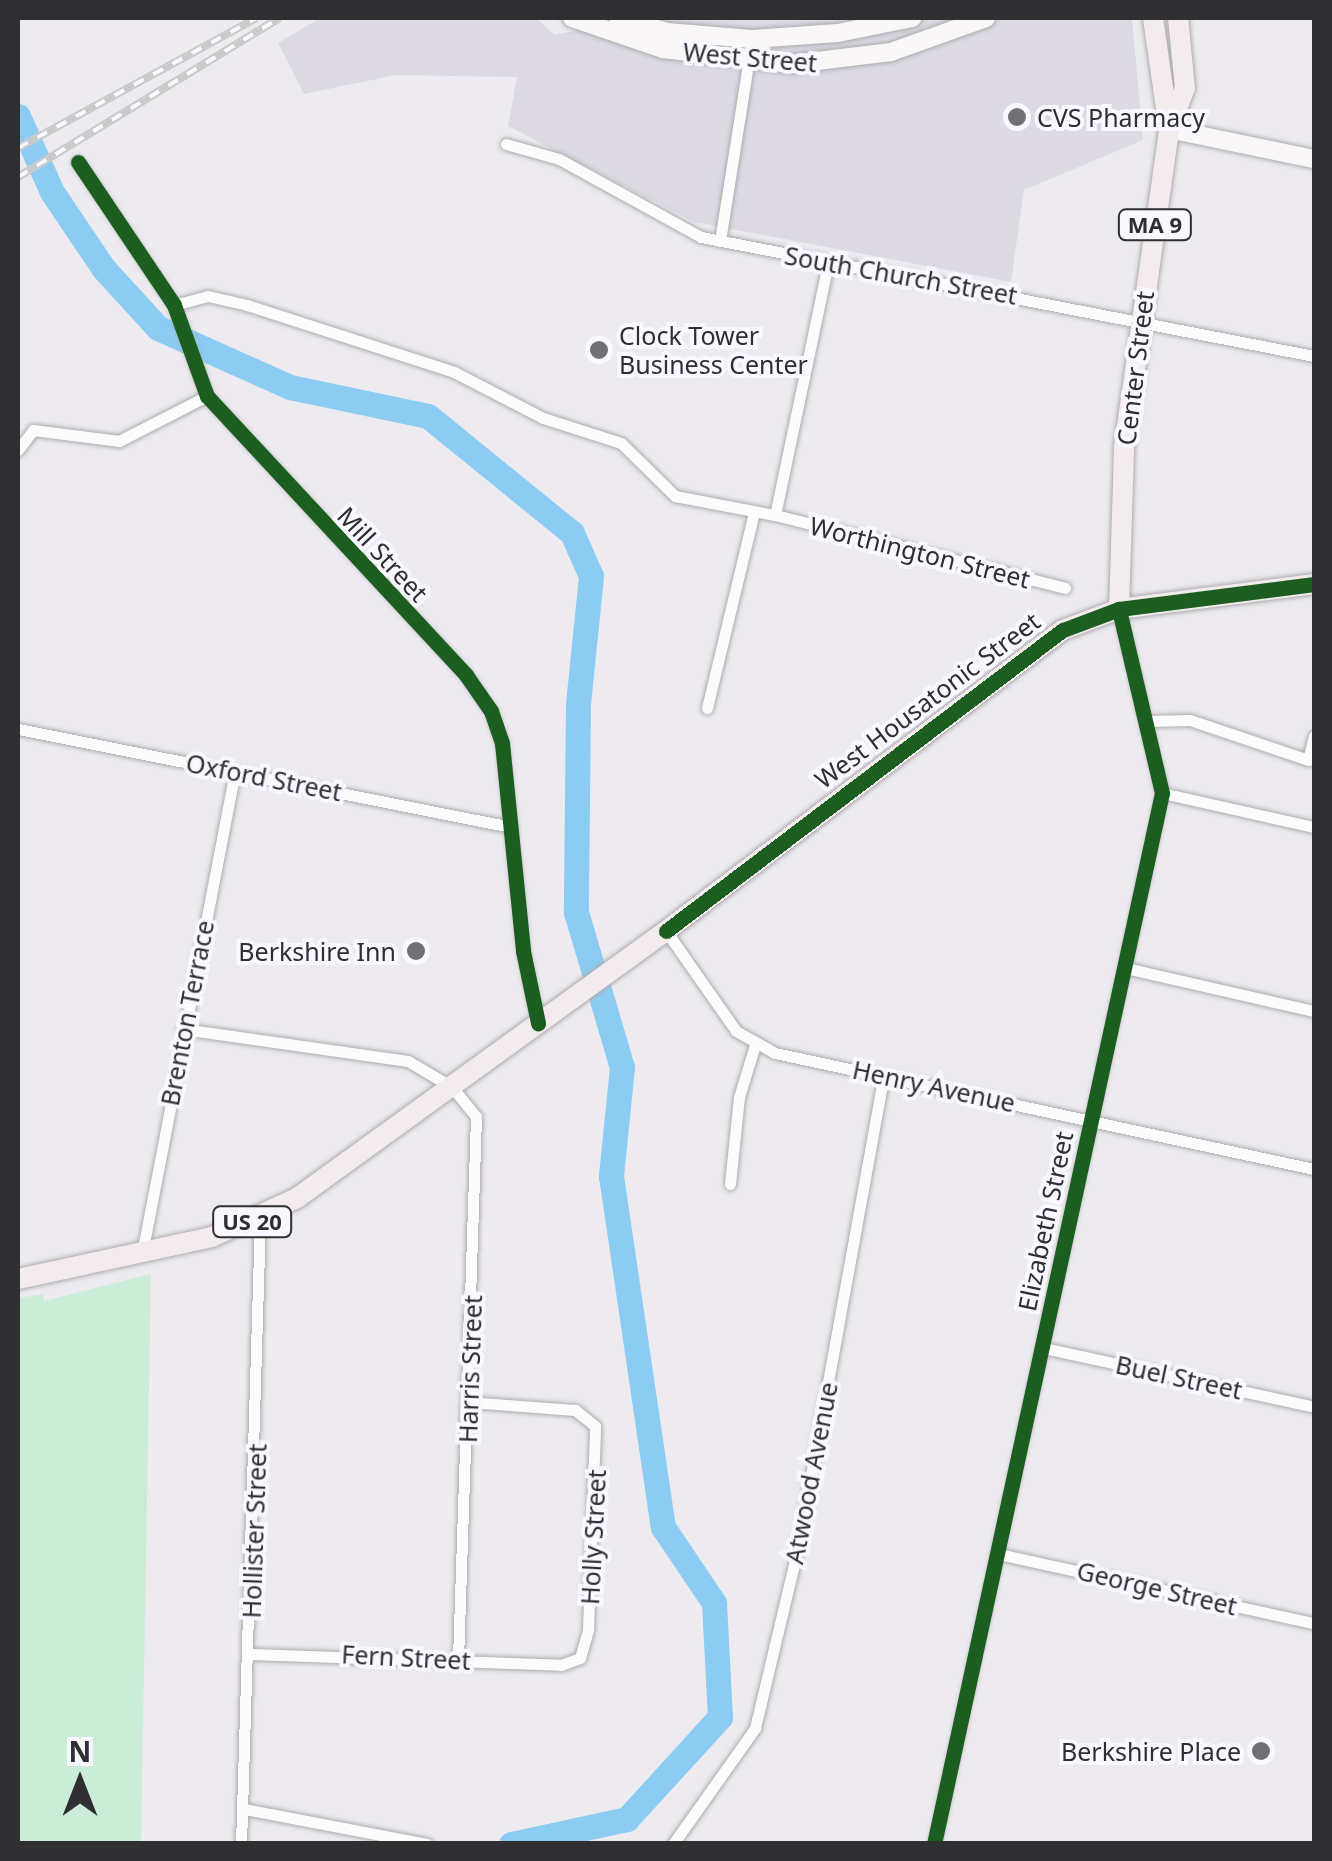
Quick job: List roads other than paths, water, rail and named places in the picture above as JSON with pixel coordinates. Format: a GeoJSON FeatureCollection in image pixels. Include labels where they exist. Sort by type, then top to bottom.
{"type":"FeatureCollection","features":[{"type":"Feature","properties":{"kind":"highway","name":"Center Street"},"geometry":{"type":"LineString","coordinates":[[1152,18],[1169,129]]}},
{"type":"Feature","properties":{"kind":"highway","name":"Center Street"},"geometry":{"type":"LineString","coordinates":[[1119,609],[1118,510],[1169,129],[1185,88],[1178,18]]}},
{"type":"Feature","properties":{"kind":"highway","name":"West Housatonic Street"},"geometry":{"type":"LineString","coordinates":[[18,1279],[142,1254],[260,1218],[452,1087],[627,960],[1034,648],[1119,609],[1314,584]]}},
{"type":"Feature","properties":{"kind":"street","name":"West Street"},"geometry":{"type":"LineString","coordinates":[[572,18],[643,44],[749,62],[866,58],[986,18]]}},
{"type":"Feature","properties":{"kind":"street","name":"West Street"},"geometry":{"type":"LineString","coordinates":[[618,18],[667,32],[752,39],[838,33],[912,18]]}},
{"type":"Feature","properties":{"kind":"street"},"geometry":{"type":"LineString","coordinates":[[720,241],[752,39]]}},
{"type":"Feature","properties":{"kind":"street"},"geometry":{"type":"LineString","coordinates":[[1169,129],[1314,160]]}},
{"type":"Feature","properties":{"kind":"street","name":"South Church Street"},"geometry":{"type":"LineString","coordinates":[[506,144],[559,159],[674,228],[720,241],[1314,356]]}},
{"type":"Feature","properties":{"kind":"street","name":"Mill Street"},"geometry":{"type":"LineString","coordinates":[[78,162],[174,305],[206,396],[466,675],[498,728],[511,827],[546,1018]]}},
{"type":"Feature","properties":{"kind":"street"},"geometry":{"type":"LineString","coordinates":[[775,515],[828,263]]}},
{"type":"Feature","properties":{"kind":"street","name":"Worthington Street"},"geometry":{"type":"LineString","coordinates":[[174,305],[208,296],[247,305],[454,372],[543,418],[621,443],[675,496],[775,515],[1065,588]]}},
{"type":"Feature","properties":{"kind":"street"},"geometry":{"type":"LineString","coordinates":[[18,450],[34,430],[118,440],[206,396]]}},
{"type":"Feature","properties":{"kind":"street"},"geometry":{"type":"LineString","coordinates":[[706,708],[754,512]]}},
{"type":"Feature","properties":{"kind":"street","name":"Elizabeth Street"},"geometry":{"type":"LineString","coordinates":[[934,1844],[1162,793],[1119,609]]}},
{"type":"Feature","properties":{"kind":"street"},"geometry":{"type":"LineString","coordinates":[[1147,721],[1190,720],[1308,760],[1314,736]]}},
{"type":"Feature","properties":{"kind":"street","name":"Oxford Street"},"geometry":{"type":"LineString","coordinates":[[18,729],[511,827]]}},
{"type":"Feature","properties":{"kind":"street","name":"Brenton Terrace"},"geometry":{"type":"LineString","coordinates":[[142,1254],[235,772]]}},
{"type":"Feature","properties":{"kind":"street"},"geometry":{"type":"LineString","coordinates":[[1162,793],[1314,827]]}},
{"type":"Feature","properties":{"kind":"street"},"geometry":{"type":"LineString","coordinates":[[666,931],[736,1031],[754,1045],[739,1097],[730,1184]]}},
{"type":"Feature","properties":{"kind":"street"},"geometry":{"type":"LineString","coordinates":[[1126,968],[1314,1011]]}},
{"type":"Feature","properties":{"kind":"street"},"geometry":{"type":"LineString","coordinates":[[183,1030],[408,1061],[452,1087]]}},
{"type":"Feature","properties":{"kind":"street","name":"Henry Avenue"},"geometry":{"type":"LineString","coordinates":[[754,1045],[1314,1169]]}},
{"type":"Feature","properties":{"kind":"street","name":"Atwood Avenue"},"geometry":{"type":"LineString","coordinates":[[673,1844],[754,1728],[798,1547],[884,1076]]}},
{"type":"Feature","properties":{"kind":"street","name":"Harris Street"},"geometry":{"type":"LineString","coordinates":[[452,1087],[476,1118],[480,1135],[458,1660]]}},
{"type":"Feature","properties":{"kind":"street","name":"Hollister Street"},"geometry":{"type":"LineString","coordinates":[[241,1844],[250,1654],[260,1218]]}},
{"type":"Feature","properties":{"kind":"street","name":"Buel Street"},"geometry":{"type":"LineString","coordinates":[[1044,1348],[1314,1407]]}},
{"type":"Feature","properties":{"kind":"street","name":"Holly Street"},"geometry":{"type":"LineString","coordinates":[[468,1402],[569,1410],[595,1426],[596,1475],[586,1646],[573,1663],[562,1665]]}},
{"type":"Feature","properties":{"kind":"street","name":"George Street"},"geometry":{"type":"LineString","coordinates":[[999,1554],[1314,1623]]}},
{"type":"Feature","properties":{"kind":"street","name":"Fern Street"},"geometry":{"type":"LineString","coordinates":[[250,1654],[562,1665]]}},
{"type":"Feature","properties":{"kind":"street"},"geometry":{"type":"LineString","coordinates":[[244,1809],[428,1844]]}},
{"type":"Feature","properties":{"kind":"waterway"},"geometry":{"type":"LineString","coordinates":[[18,116],[52,192],[104,269],[158,328],[290,387],[428,416],[572,533],[591,576],[578,705],[576,912],[622,1067],[611,1176],[663,1527],[714,1603],[720,1717],[627,1819],[511,1844]]}},
{"type":"Feature","properties":{"kind":"railway"},"geometry":{"type":"LineString","coordinates":[[18,148],[256,18]]}},
{"type":"Feature","properties":{"kind":"railway"},"geometry":{"type":"LineString","coordinates":[[18,177],[279,18]]}},
{"type":"Feature","properties":{"kind":"place","name":"CVS Pharmacy"},"geometry":{"type":"Point","coordinates":[1017,117]}},
{"type":"Feature","properties":{"kind":"place","name":"Clock Tower Business Center"},"geometry":{"type":"Point","coordinates":[599,350]}},
{"type":"Feature","properties":{"kind":"place","name":"Berkshire Inn"},"geometry":{"type":"Point","coordinates":[416,951]}},
{"type":"Feature","properties":{"kind":"place","name":"Berkshire Place"},"geometry":{"type":"Point","coordinates":[1261,1751]}}]}
